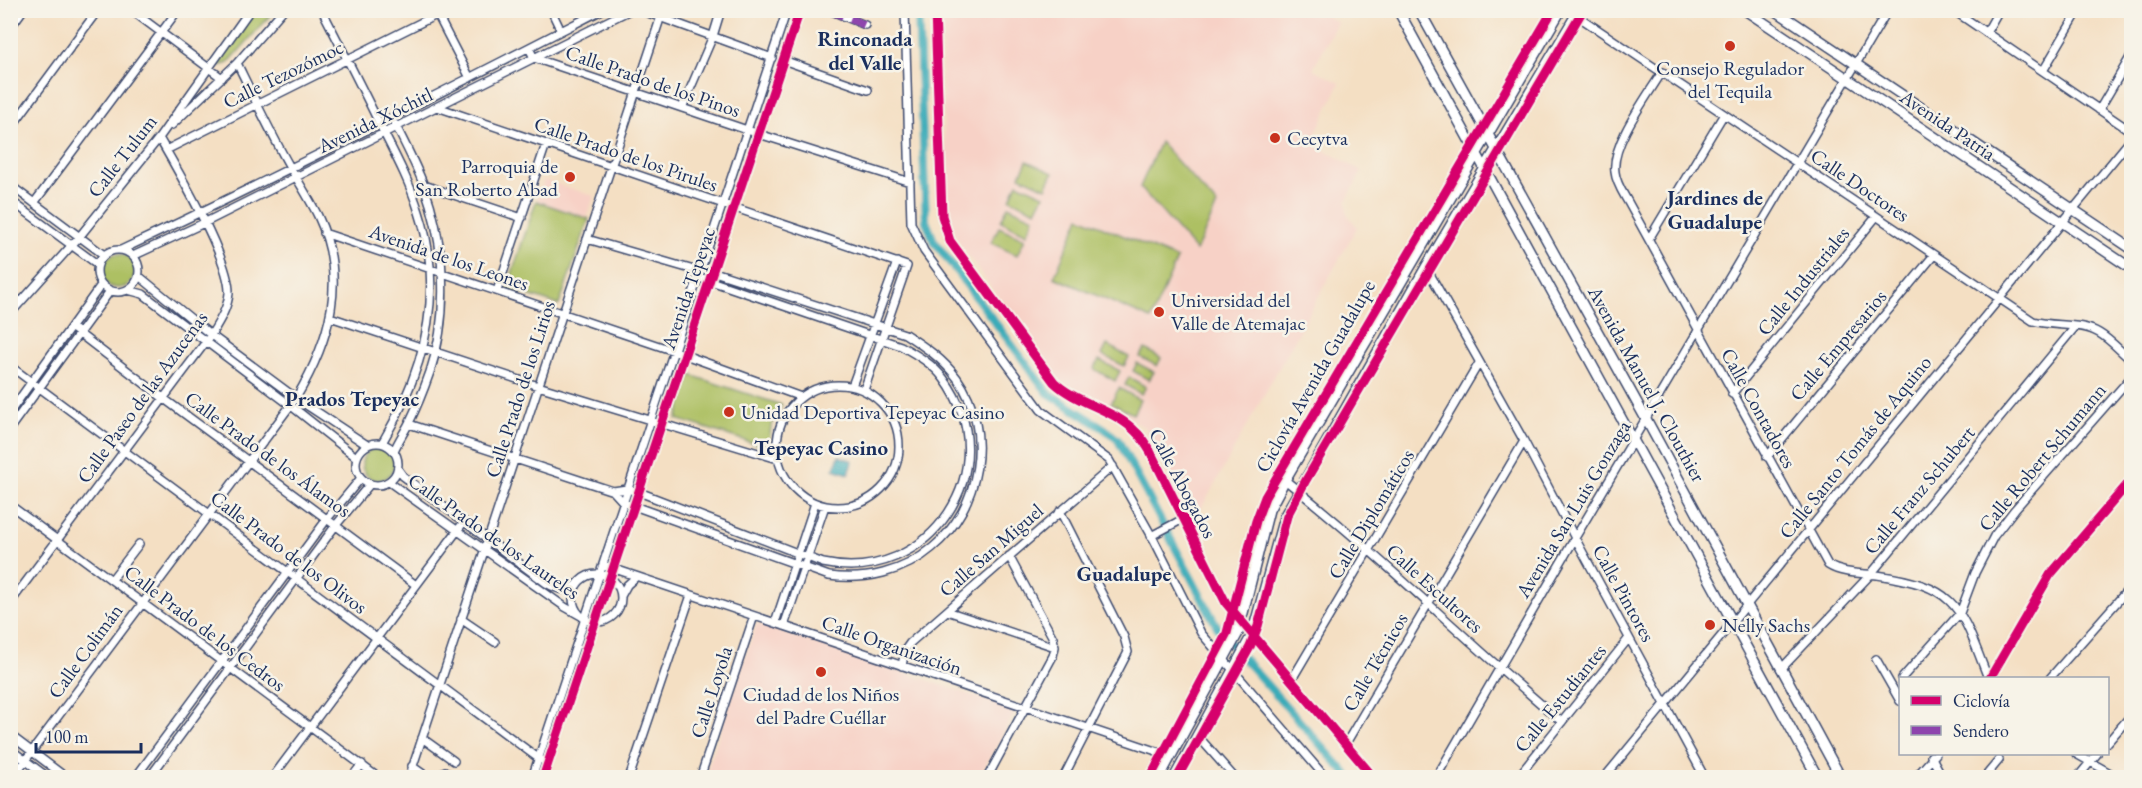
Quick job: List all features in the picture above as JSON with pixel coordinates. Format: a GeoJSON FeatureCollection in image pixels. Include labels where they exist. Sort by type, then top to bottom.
{"type":"FeatureCollection","features":[{"type":"Feature","properties":{"kind":"main road","name":"Avenida Manuel J. Clouthier"},"geometry":{"type":"LineString","coordinates":[[1398,10],[1818,777]]}},
{"type":"Feature","properties":{"kind":"main road","name":"Avenida Manuel J. Clouthier"},"geometry":{"type":"LineString","coordinates":[[1419,10],[1610,353],[1841,777]]}},
{"type":"Feature","properties":{"kind":"main road"},"geometry":{"type":"LineString","coordinates":[[1159,777],[1238,633],[1269,510],[1418,251],[1561,10]]}},
{"type":"Feature","properties":{"kind":"main road","name":"Avenida Patria"},"geometry":{"type":"LineString","coordinates":[[1745,10],[2132,269]]}},
{"type":"Feature","properties":{"kind":"main road","name":"Avenida Patria"},"geometry":{"type":"LineString","coordinates":[[1775,10],[2132,249]]}},
{"type":"Feature","properties":{"kind":"main road"},"geometry":{"type":"LineString","coordinates":[[1174,777],[1250,638],[1284,517],[1298,490],[1426,267],[1578,13]]}},
{"type":"Feature","properties":{"kind":"main road"},"geometry":{"type":"LineString","coordinates":[[1431,69],[1446,61]]}},
{"type":"Feature","properties":{"kind":"main road"},"geometry":{"type":"LineString","coordinates":[[1592,362],[1598,356],[1610,353]]}},
{"type":"Feature","properties":{"kind":"street"},"geometry":{"type":"LineString","coordinates":[[10,28],[23,10]]}},
{"type":"Feature","properties":{"kind":"street"},"geometry":{"type":"LineString","coordinates":[[10,129],[98,10]]}},
{"type":"Feature","properties":{"kind":"street"},"geometry":{"type":"LineString","coordinates":[[131,10],[222,78]]}},
{"type":"Feature","properties":{"kind":"street"},"geometry":{"type":"LineString","coordinates":[[34,203],[178,10]]}},
{"type":"Feature","properties":{"kind":"street","name":"Calle Tulum"},"geometry":{"type":"LineString","coordinates":[[10,314],[80,236],[159,138],[250,10]]}},
{"type":"Feature","properties":{"kind":"street"},"geometry":{"type":"LineString","coordinates":[[159,138],[237,63],[283,10]]}},
{"type":"Feature","properties":{"kind":"street"},"geometry":{"type":"LineString","coordinates":[[322,10],[407,181],[420,213],[430,268],[430,303],[424,347],[409,394],[382,444]]}},
{"type":"Feature","properties":{"kind":"street","name":"Calle Tezozómoc"},"geometry":{"type":"LineString","coordinates":[[166,150],[446,10]]}},
{"type":"Feature","properties":{"kind":"street"},"geometry":{"type":"LineString","coordinates":[[550,10],[561,31]]}},
{"type":"Feature","properties":{"kind":"street","name":"Avenida Xóchitl"},"geometry":{"type":"LineString","coordinates":[[121,250],[380,124],[602,10]]}},
{"type":"Feature","properties":{"kind":"street","name":"Avenida Xóchitl"},"geometry":{"type":"LineString","coordinates":[[133,256],[204,223],[630,10]]}},
{"type":"Feature","properties":{"kind":"street"},"geometry":{"type":"LineString","coordinates":[[640,10],[662,14],[772,58]]}},
{"type":"Feature","properties":{"kind":"street"},"geometry":{"type":"LineString","coordinates":[[682,108],[713,36],[721,10]]}},
{"type":"Feature","properties":{"kind":"street","name":"Avenida Tepeyac"},"geometry":{"type":"LineString","coordinates":[[531,777],[787,10]]}},
{"type":"Feature","properties":{"kind":"street","name":"Avenida Tepeyac"},"geometry":{"type":"LineString","coordinates":[[543,777],[800,10]]}},
{"type":"Feature","properties":{"kind":"street"},"geometry":{"type":"LineString","coordinates":[[829,10],[865,25]]}},
{"type":"Feature","properties":{"kind":"street"},"geometry":{"type":"LineString","coordinates":[[904,10],[911,223],[924,251],[1041,410],[1102,454],[1113,466],[1201,633],[1227,656],[1233,670],[1326,777]]}},
{"type":"Feature","properties":{"kind":"street","name":"Calle Abogados"},"geometry":{"type":"LineString","coordinates":[[935,10],[942,216],[950,241],[1054,382],[1065,391],[1119,419],[1138,433],[1150,451],[1181,520],[1226,603],[1250,638],[1291,681],[1374,777]]}},
{"type":"Feature","properties":{"kind":"street","name":"Avenida San Luis Gonzaga"},"geometry":{"type":"LineString","coordinates":[[1434,777],[1441,769],[1575,537],[1888,10]]}},
{"type":"Feature","properties":{"kind":"street"},"geometry":{"type":"LineString","coordinates":[[1953,10],[2132,132]]}},
{"type":"Feature","properties":{"kind":"street"},"geometry":{"type":"LineString","coordinates":[[1986,33],[1999,10]]}},
{"type":"Feature","properties":{"kind":"street"},"geometry":{"type":"LineString","coordinates":[[2043,71],[2079,10]]}},
{"type":"Feature","properties":{"kind":"street"},"geometry":{"type":"LineString","coordinates":[[436,13],[470,78]]}},
{"type":"Feature","properties":{"kind":"street","name":"Calle Doctores"},"geometry":{"type":"LineString","coordinates":[[1578,13],[1876,217],[2034,321],[2100,333],[2132,361]]}},
{"type":"Feature","properties":{"kind":"street","name":"Calle Prado de los Lirios"},"geometry":{"type":"LineString","coordinates":[[408,777],[662,14]]}},
{"type":"Feature","properties":{"kind":"street","name":"Calle Prado de los Pinos"},"geometry":{"type":"LineString","coordinates":[[529,48],[534,58],[910,182]]}},
{"type":"Feature","properties":{"kind":"street"},"geometry":{"type":"LineString","coordinates":[[2099,110],[2132,54]]}},
{"type":"Feature","properties":{"kind":"street"},"geometry":{"type":"LineString","coordinates":[[783,60],[868,90]]}},
{"type":"Feature","properties":{"kind":"street","name":"Calle Colimán"},"geometry":{"type":"LineString","coordinates":[[12,777],[296,398],[319,354],[333,303],[332,271],[324,233],[318,216],[290,168],[237,63]]}},
{"type":"Feature","properties":{"kind":"street","name":"Calle Contadores"},"geometry":{"type":"LineString","coordinates":[[1662,72],[1623,137],[1616,154],[1615,175],[1732,394],[1828,565],[1840,570],[1899,578],[1925,585],[1946,597],[1960,613],[1989,677]]}},
{"type":"Feature","properties":{"kind":"street","name":"Calle Prado de los Pirules"},"geometry":{"type":"LineString","coordinates":[[437,107],[907,266],[886,328]]}},
{"type":"Feature","properties":{"kind":"street"},"geometry":{"type":"LineString","coordinates":[[1649,239],[1724,114]]}},
{"type":"Feature","properties":{"kind":"street"},"geometry":{"type":"LineString","coordinates":[[392,117],[424,186],[437,234],[442,272],[442,305],[436,351],[422,394],[394,451]]}},
{"type":"Feature","properties":{"kind":"street","name":"Calle Paseo de las Azucenas"},"geometry":{"type":"LineString","coordinates":[[10,603],[209,338],[225,308],[229,294],[224,263],[159,138]]}},
{"type":"Feature","properties":{"kind":"street","name":"Calle Santo Tomás de Aquino"},"geometry":{"type":"LineString","coordinates":[[1604,777],[2132,138]]}},
{"type":"Feature","properties":{"kind":"street"},"geometry":{"type":"LineString","coordinates":[[497,291],[546,144]]}},
{"type":"Feature","properties":{"kind":"street"},"geometry":{"type":"LineString","coordinates":[[10,185],[104,255]]}},
{"type":"Feature","properties":{"kind":"street"},"geometry":{"type":"LineString","coordinates":[[424,186],[522,218]]}},
{"type":"Feature","properties":{"kind":"street"},"geometry":{"type":"LineString","coordinates":[[10,200],[98,264]]}},
{"type":"Feature","properties":{"kind":"street","name":"Calle Industriales"},"geometry":{"type":"LineString","coordinates":[[1732,394],[1876,217]]}},
{"type":"Feature","properties":{"kind":"street","name":"Avenida de los Leones"},"geometry":{"type":"LineString","coordinates":[[324,233],[674,351],[801,398]]}},
{"type":"Feature","properties":{"kind":"street"},"geometry":{"type":"LineString","coordinates":[[587,239],[698,271],[712,272],[905,334],[934,353],[958,379],[973,409],[979,437],[977,471],[969,497],[955,523],[936,545],[900,568],[871,577],[847,579],[794,565],[623,502],[613,491]]}},
{"type":"Feature","properties":{"kind":"street"},"geometry":{"type":"LineString","coordinates":[[128,290],[139,276],[138,263],[133,256],[121,250],[114,250],[104,255],[98,264],[97,277],[101,285],[110,291],[128,290],[143,294],[367,445]]}},
{"type":"Feature","properties":{"kind":"street","name":"Calle Empresarios"},"geometry":{"type":"LineString","coordinates":[[1767,457],[1934,255]]}},
{"type":"Feature","properties":{"kind":"street"},"geometry":{"type":"LineString","coordinates":[[852,386],[897,262]]}},
{"type":"Feature","properties":{"kind":"street","name":"Calle Pintores"},"geometry":{"type":"LineString","coordinates":[[1426,267],[1524,441],[1705,777]]}},
{"type":"Feature","properties":{"kind":"street"},"geometry":{"type":"LineString","coordinates":[[409,424],[613,491],[627,489],[639,492],[807,558],[838,566],[869,564],[895,558],[928,538],[947,516],[959,493],[966,468],[968,443],[964,420],[955,397],[943,378],[922,358],[901,346],[710,280],[698,271]]}},
{"type":"Feature","properties":{"kind":"street"},"geometry":{"type":"LineString","coordinates":[[139,276],[209,338],[356,458]]}},
{"type":"Feature","properties":{"kind":"street"},"geometry":{"type":"LineString","coordinates":[[10,412],[101,285]]}},
{"type":"Feature","properties":{"kind":"street"},"geometry":{"type":"LineString","coordinates":[[10,428],[110,291]]}},
{"type":"Feature","properties":{"kind":"street"},"geometry":{"type":"LineString","coordinates":[[10,294],[21,302]]}},
{"type":"Feature","properties":{"kind":"street"},"geometry":{"type":"LineString","coordinates":[[330,317],[538,386],[778,459]]}},
{"type":"Feature","properties":{"kind":"street","name":"Calle Franz Schubert"},"geometry":{"type":"LineString","coordinates":[[1781,669],[1871,574],[2075,327]]}},
{"type":"Feature","properties":{"kind":"street","name":"Calle Prado de los Álamos"},"geometry":{"type":"LineString","coordinates":[[72,328],[416,585]]}},
{"type":"Feature","properties":{"kind":"street"},"geometry":{"type":"LineString","coordinates":[[864,390],[886,328]]}},
{"type":"Feature","properties":{"kind":"street","name":"Calle Diplomáticos"},"geometry":{"type":"LineString","coordinates":[[1291,681],[1479,363]]}},
{"type":"Feature","properties":{"kind":"street","name":"Calle Prado de los Olivos"},"geometry":{"type":"LineString","coordinates":[[10,366],[538,758],[549,762]]}},
{"type":"Feature","properties":{"kind":"street","name":"Calle Robert Schumann"},"geometry":{"type":"LineString","coordinates":[[1904,677],[1960,613],[1975,573],[1994,536],[2132,376]]}},
{"type":"Feature","properties":{"kind":"street"},"geometry":{"type":"LineString","coordinates":[[834,385],[852,386],[864,390],[876,398],[893,419],[898,432],[899,445],[896,465],[886,483],[865,501],[838,507],[815,503],[791,485],[783,473],[777,448],[780,425],[785,415],[801,398],[816,389],[834,385]]}},
{"type":"Feature","properties":{"kind":"street","name":"Calle Técnicos"},"geometry":{"type":"LineString","coordinates":[[1346,745],[1524,441]]}},
{"type":"Feature","properties":{"kind":"street"},"geometry":{"type":"LineString","coordinates":[[382,444],[394,451],[398,460],[398,469],[389,482],[378,486],[361,478],[356,468],[356,458],[360,450],[367,445],[382,444]]}},
{"type":"Feature","properties":{"kind":"street","name":"Calle San Miguel"},"geometry":{"type":"LineString","coordinates":[[902,666],[910,643],[1113,466]]}},
{"type":"Feature","properties":{"kind":"street","name":"Calle Prado de los Laureles"},"geometry":{"type":"LineString","coordinates":[[398,469],[403,476],[463,523],[556,589],[568,590],[577,585]]}},
{"type":"Feature","properties":{"kind":"street"},"geometry":{"type":"LineString","coordinates":[[135,777],[327,519],[361,478]]}},
{"type":"Feature","properties":{"kind":"street"},"geometry":{"type":"LineString","coordinates":[[1990,677],[2050,575],[2132,479]]}},
{"type":"Feature","properties":{"kind":"street","name":"Calle Escultores"},"geometry":{"type":"LineString","coordinates":[[1285,480],[1369,550],[1498,668],[1562,722]]}},
{"type":"Feature","properties":{"kind":"street","name":"Calle Prado de los Laureles"},"geometry":{"type":"LineString","coordinates":[[389,482],[583,618]]}},
{"type":"Feature","properties":{"kind":"street"},"geometry":{"type":"LineString","coordinates":[[149,777],[336,525],[370,484]]}},
{"type":"Feature","properties":{"kind":"street"},"geometry":{"type":"LineString","coordinates":[[775,623],[815,503]]}},
{"type":"Feature","properties":{"kind":"street","name":"Calle Prado de los Cedros"},"geometry":{"type":"LineString","coordinates":[[10,505],[380,777]]}},
{"type":"Feature","properties":{"kind":"street"},"geometry":{"type":"LineString","coordinates":[[784,626],[825,506]]}},
{"type":"Feature","properties":{"kind":"street"},"geometry":{"type":"LineString","coordinates":[[1060,511],[1127,646],[1125,661],[1063,777]]}},
{"type":"Feature","properties":{"kind":"street"},"geometry":{"type":"LineString","coordinates":[[1151,536],[1181,520]]}},
{"type":"Feature","properties":{"kind":"street"},"geometry":{"type":"LineString","coordinates":[[272,777],[463,523]]}},
{"type":"Feature","properties":{"kind":"street"},"geometry":{"type":"LineString","coordinates":[[928,538],[936,545]]}},
{"type":"Feature","properties":{"kind":"street"},"geometry":{"type":"LineString","coordinates":[[112,579],[139,544]]}},
{"type":"Feature","properties":{"kind":"street"},"geometry":{"type":"LineString","coordinates":[[987,777],[1053,656],[1055,647],[1053,638],[1009,556]]}},
{"type":"Feature","properties":{"kind":"street","name":"Calle Organización"},"geometry":{"type":"LineString","coordinates":[[603,565],[1171,756]]}},
{"type":"Feature","properties":{"kind":"street"},"geometry":{"type":"LineString","coordinates":[[577,585],[587,577],[600,574],[610,578],[618,586],[621,596]]}},
{"type":"Feature","properties":{"kind":"street"},"geometry":{"type":"LineString","coordinates":[[583,618],[595,622],[604,621],[614,615],[619,608],[621,596],[627,585],[636,577]]}},
{"type":"Feature","properties":{"kind":"street","name":"Avenida Tepeyac"},"geometry":{"type":"LineString","coordinates":[[577,585],[574,604],[583,618]]}},
{"type":"Feature","properties":{"kind":"street"},"geometry":{"type":"LineString","coordinates":[[2051,677],[2132,585]]}},
{"type":"Feature","properties":{"kind":"street"},"geometry":{"type":"LineString","coordinates":[[629,777],[691,595]]}},
{"type":"Feature","properties":{"kind":"street"},"geometry":{"type":"LineString","coordinates":[[947,610],[1055,647]]}},
{"type":"Feature","properties":{"kind":"street","name":"Calle Loyola"},"geometry":{"type":"LineString","coordinates":[[700,777],[754,616]]}},
{"type":"Feature","properties":{"kind":"street"},"geometry":{"type":"LineString","coordinates":[[461,619],[495,642]]}},
{"type":"Feature","properties":{"kind":"street","name":"Calle Estudiantes"},"geometry":{"type":"LineString","coordinates":[[1517,777],[1629,638]]}},
{"type":"Feature","properties":{"kind":"street"},"geometry":{"type":"LineString","coordinates":[[1876,659],[1899,699]]}},
{"type":"Feature","properties":{"kind":"street","name":"Calle Robert Schumann"},"geometry":{"type":"LineString","coordinates":[[1893,689],[1899,682]]}},
{"type":"Feature","properties":{"kind":"street"},"geometry":{"type":"LineString","coordinates":[[2109,741],[2132,714]]}},
{"type":"Feature","properties":{"kind":"street"},"geometry":{"type":"LineString","coordinates":[[10,735],[67,777]]}},
{"type":"Feature","properties":{"kind":"street"},"geometry":{"type":"LineString","coordinates":[[1197,735],[1235,777]]}},
{"type":"Feature","properties":{"kind":"street"},"geometry":{"type":"LineString","coordinates":[[422,738],[454,761]]}},
{"type":"Feature","properties":{"kind":"street"},"geometry":{"type":"LineString","coordinates":[[10,749],[49,777]]}},
{"type":"Feature","properties":{"kind":"street"},"geometry":{"type":"LineString","coordinates":[[1915,777],[1933,755],[1943,777]]}},
{"type":"Feature","properties":{"kind":"street"},"geometry":{"type":"LineString","coordinates":[[2079,755],[2119,777]]}},
{"type":"Feature","properties":{"kind":"street"},"geometry":{"type":"LineString","coordinates":[[2077,777],[2095,755]]}},
{"type":"Feature","properties":{"kind":"street"},"geometry":{"type":"LineString","coordinates":[[1984,777],[1999,760]]}},
{"type":"Feature","properties":{"kind":"street"},"geometry":{"type":"LineString","coordinates":[[351,777],[362,764]]}},
{"type":"Feature","properties":{"kind":"street"},"geometry":{"type":"LineString","coordinates":[[412,766],[429,777]]}},
{"type":"Feature","properties":{"kind":"shaded area","name":"Universidad del Valle de Atemajac"},"geometry":{"type":"Polygon","coordinates":[[[1316,10],[1337,22],[1313,69],[1340,83],[1311,143],[1362,171],[1346,201],[1347,214],[1357,227],[1192,525],[1145,427],[1075,392],[1058,380],[959,243],[948,214],[942,77],[943,11],[1316,10]]]}},
{"type":"Feature","properties":{"kind":"shaded area"},"geometry":{"type":"Polygon","coordinates":[[[544,180],[594,196],[587,218],[537,203],[544,180]]]}},
{"type":"Feature","properties":{"kind":"shaded area","name":"Ciudad de los Niños del Padre Cuéllar"},"geometry":{"type":"Polygon","coordinates":[[[757,623],[1016,710],[979,777],[705,777],[757,623]]]}},
{"type":"Feature","properties":{"kind":"green space"},"geometry":{"type":"Polygon","coordinates":[[[255,11],[274,11],[228,63],[219,66],[215,64],[255,11]]]}},
{"type":"Feature","properties":{"kind":"green space"},"geometry":{"type":"Polygon","coordinates":[[[1160,142],[1217,205],[1196,251],[1140,187],[1160,142]]]}},
{"type":"Feature","properties":{"kind":"green space"},"geometry":{"type":"Polygon","coordinates":[[[1027,161],[1053,173],[1046,188],[1020,176],[1027,161]]]}},
{"type":"Feature","properties":{"kind":"green space"},"geometry":{"type":"Polygon","coordinates":[[[1017,183],[1044,195],[1036,211],[1010,199],[1017,183]]]}},
{"type":"Feature","properties":{"kind":"green space"},"geometry":{"type":"Polygon","coordinates":[[[536,201],[589,219],[559,305],[507,288],[536,201]]]}},
{"type":"Feature","properties":{"kind":"green space"},"geometry":{"type":"Polygon","coordinates":[[[1008,206],[1034,218],[1027,234],[1001,221],[1008,206]]]}},
{"type":"Feature","properties":{"kind":"green space"},"geometry":{"type":"Polygon","coordinates":[[[1080,217],[1177,259],[1151,319],[1054,277],[1080,217]]]}},
{"type":"Feature","properties":{"kind":"green space"},"geometry":{"type":"Polygon","coordinates":[[[999,227],[1025,239],[1017,255],[991,243],[999,227]]]}},
{"type":"Feature","properties":{"kind":"green space"},"geometry":{"type":"Polygon","coordinates":[[[118,254],[130,259],[135,271],[130,283],[118,288],[106,283],[101,271],[106,259],[118,254]]]}},
{"type":"Feature","properties":{"kind":"green space"},"geometry":{"type":"Polygon","coordinates":[[[1107,345],[1129,357],[1124,366],[1102,355],[1107,345]]]}},
{"type":"Feature","properties":{"kind":"green space"},"geometry":{"type":"Polygon","coordinates":[[[1145,349],[1161,358],[1157,366],[1140,357],[1145,349]]]}},
{"type":"Feature","properties":{"kind":"green space"},"geometry":{"type":"Polygon","coordinates":[[[1099,360],[1120,371],[1115,381],[1094,369],[1099,360]]]}},
{"type":"Feature","properties":{"kind":"green space"},"geometry":{"type":"Polygon","coordinates":[[[1137,363],[1154,372],[1149,380],[1133,371],[1137,363]]]}},
{"type":"Feature","properties":{"kind":"green space","name":"Unidad Deportiva Tepeyac Casino"},"geometry":{"type":"Polygon","coordinates":[[[690,375],[782,405],[771,427],[768,448],[677,419],[690,375]]]}},
{"type":"Feature","properties":{"kind":"green space"},"geometry":{"type":"Polygon","coordinates":[[[1129,377],[1146,387],[1141,394],[1125,385],[1129,377]]]}},
{"type":"Feature","properties":{"kind":"green space"},"geometry":{"type":"Polygon","coordinates":[[[1119,388],[1140,400],[1133,414],[1111,403],[1119,388]]]}},
{"type":"Feature","properties":{"kind":"green space"},"geometry":{"type":"Polygon","coordinates":[[[378,448],[389,453],[394,464],[389,475],[378,480],[367,475],[362,464],[367,453],[378,448]]]}},
{"type":"Feature","properties":{"kind":"water"},"geometry":{"type":"Polygon","coordinates":[[[839,456],[853,461],[849,474],[834,469],[839,456]]]}},
{"type":"Feature","properties":{"kind":"waterway"},"geometry":{"type":"LineString","coordinates":[[918,10],[926,221],[934,241],[1048,393],[1105,429],[1118,440],[1220,632],[1350,778]]}},
{"type":"Feature","properties":{"kind":"marked path"},"geometry":{"type":"LineString","coordinates":[[829,10],[865,25]]}},
{"type":"Feature","properties":{"kind":"cycle path"},"geometry":{"type":"LineString","coordinates":[[543,778],[800,10]]}},
{"type":"Feature","properties":{"kind":"cycle path"},"geometry":{"type":"LineString","coordinates":[[935,10],[942,216],[950,241],[1054,382],[1073,396],[1127,424],[1140,436],[1150,451],[1226,603],[1374,778]]}},
{"type":"Feature","properties":{"kind":"cycle path","name":"Ciclovía Avenida Guadalupe"},"geometry":{"type":"LineString","coordinates":[[1150,778],[1227,633],[1256,521],[1265,497],[1553,10]]}},
{"type":"Feature","properties":{"kind":"cycle path"},"geometry":{"type":"LineString","coordinates":[[1177,778],[1250,647],[1258,626],[1287,516],[1306,480],[1583,10]]}},
{"type":"Feature","properties":{"kind":"cycle path"},"geometry":{"type":"LineString","coordinates":[[1991,677],[2050,575],[2132,479]]}},
{"type":"Feature","properties":{"kind":"place","name":"Consejo Regulador del Tequila"},"geometry":{"type":"Point","coordinates":[1730,46]}},
{"type":"Feature","properties":{"kind":"place","name":"Cecytva"},"geometry":{"type":"Point","coordinates":[1275,138]}},
{"type":"Feature","properties":{"kind":"place","name":"Parroquia de San Roberto Abad"},"geometry":{"type":"Point","coordinates":[570,177]}},
{"type":"Feature","properties":{"kind":"place","name":"Universidad del Valle de Atemajac"},"geometry":{"type":"Point","coordinates":[1159,312]}},
{"type":"Feature","properties":{"kind":"place","name":"Unidad Deportiva Tepeyac Casino"},"geometry":{"type":"Point","coordinates":[729,412]}},
{"type":"Feature","properties":{"kind":"place","name":"Nelly Sachs"},"geometry":{"type":"Point","coordinates":[1710,625]}},
{"type":"Feature","properties":{"kind":"place","name":"Ciudad de los Niños del Padre Cuéllar"},"geometry":{"type":"Point","coordinates":[821,672]}},
{"type":"Feature","properties":{"kind":"district","name":"Rinconada del Valle"},"geometry":{"type":"Point","coordinates":[865,50]}},
{"type":"Feature","properties":{"kind":"district","name":"Jardines de Guadalupe"},"geometry":{"type":"Point","coordinates":[1715,209]}},
{"type":"Feature","properties":{"kind":"district","name":"Prados Tepeyac"},"geometry":{"type":"Point","coordinates":[352,398]}},
{"type":"Feature","properties":{"kind":"district","name":"Tepeyac Casino"},"geometry":{"type":"Point","coordinates":[821,447]}},
{"type":"Feature","properties":{"kind":"district","name":"Guadalupe"},"geometry":{"type":"Point","coordinates":[1124,573]}}]}
